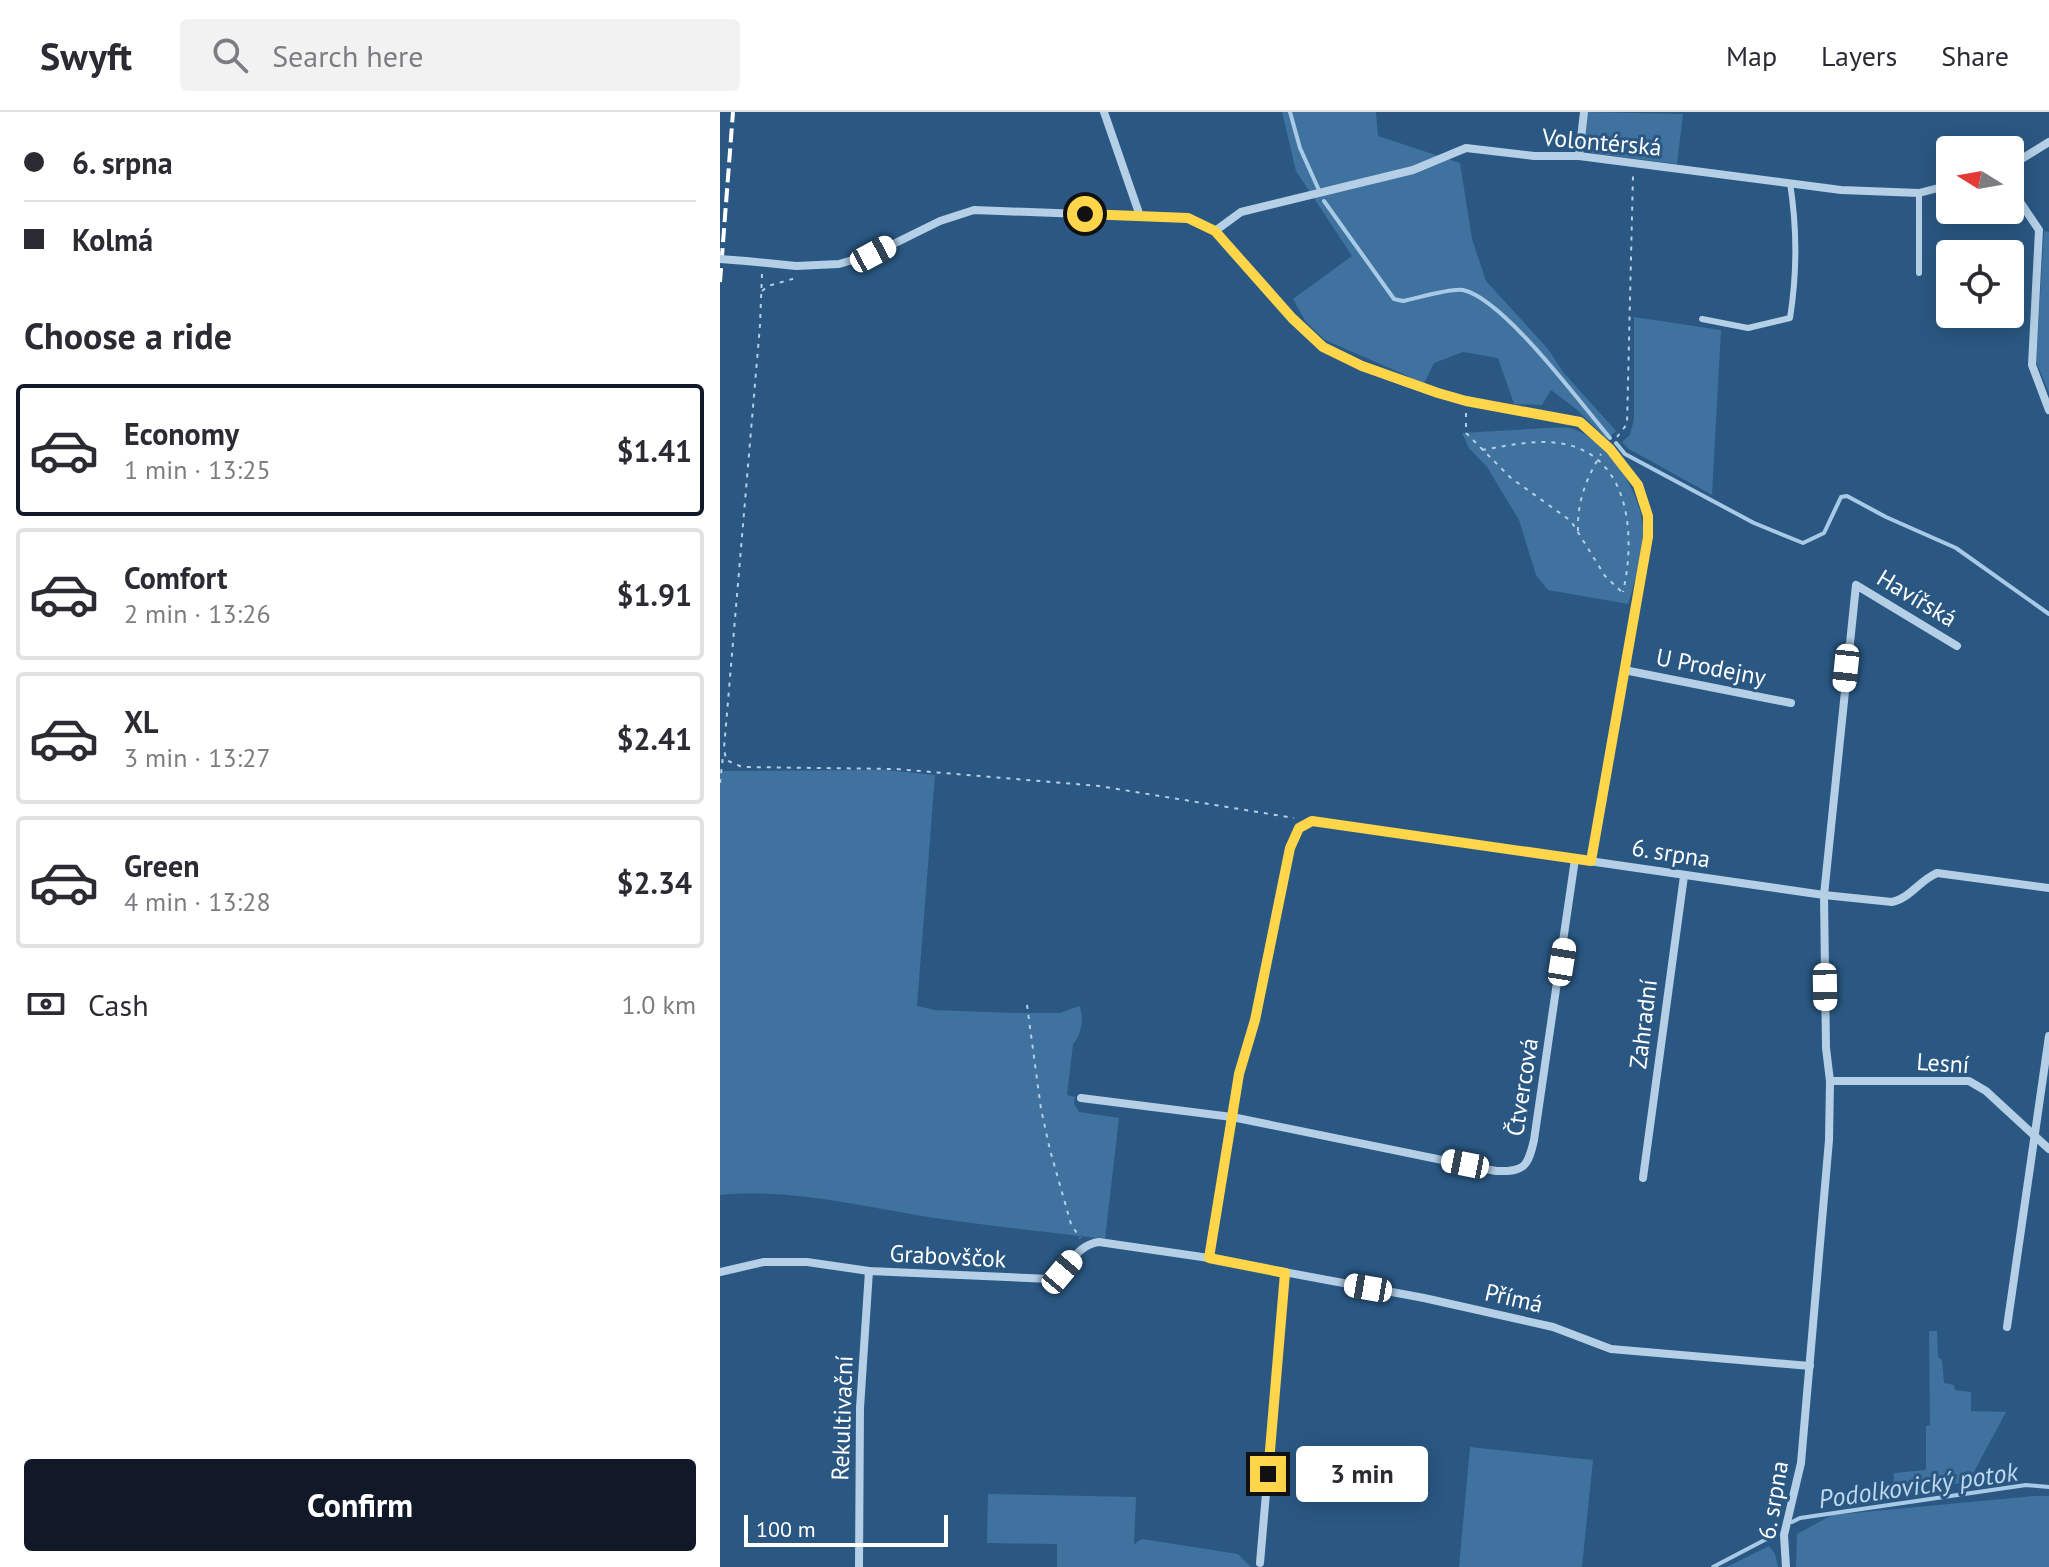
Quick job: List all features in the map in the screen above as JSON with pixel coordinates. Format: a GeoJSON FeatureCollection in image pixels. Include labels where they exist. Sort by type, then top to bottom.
{"type":"FeatureCollection","features":[{"type":"Feature","properties":{"kind":"street"},"geometry":{"type":"LineString","coordinates":[[1104,112],[1140,216]]}},
{"type":"Feature","properties":{"kind":"street"},"geometry":{"type":"LineString","coordinates":[[1579,156],[1584,112]]}},
{"type":"Feature","properties":{"kind":"street"},"geometry":{"type":"LineString","coordinates":[[2024,157],[2049,142]]}},
{"type":"Feature","properties":{"kind":"street","name":"Volontérská"},"geometry":{"type":"LineString","coordinates":[[1215,231],[1241,212],[1413,170],[1466,148],[1534,156],[1579,156],[1841,190],[1919,193],[1936,189]]}},
{"type":"Feature","properties":{"kind":"street"},"geometry":{"type":"LineString","coordinates":[[2024,208],[2039,230],[2032,365],[2049,410]]}},
{"type":"Feature","properties":{"kind":"street"},"geometry":{"type":"LineString","coordinates":[[720,259],[801,266],[839,264],[873,254],[940,221],[974,210],[1188,218],[1215,231],[1292,318],[1323,347],[1398,380],[1466,401],[1580,422],[1609,448],[1638,485],[1648,516],[1648,537],[1591,861],[1338,823],[1312,821],[1299,828],[1290,848],[1255,1020],[1239,1074],[1209,1258],[1099,1242],[1086,1245]]}},
{"type":"Feature","properties":{"kind":"street","name":"Havířská"},"geometry":{"type":"LineString","coordinates":[[1824,895],[1856,585],[1957,646]]}},
{"type":"Feature","properties":{"kind":"street","name":"U Prodejny"},"geometry":{"type":"LineString","coordinates":[[1624,670],[1791,703]]}},
{"type":"Feature","properties":{"kind":"street","name":"Čtvercová"},"geometry":{"type":"LineString","coordinates":[[1232,1117],[1496,1171],[1521,1168],[1529,1161],[1534,1140],[1575,859]]}},
{"type":"Feature","properties":{"kind":"street","name":"6. srpna"},"geometry":{"type":"LineString","coordinates":[[1591,861],[1824,895],[1829,1140],[1801,1463],[1784,1535],[1786,1567]]}},
{"type":"Feature","properties":{"kind":"street"},"geometry":{"type":"LineString","coordinates":[[1824,895],[1900,901],[1926,878],[1937,873],[2049,888]]}},
{"type":"Feature","properties":{"kind":"street","name":"Zahradní"},"geometry":{"type":"LineString","coordinates":[[1643,1178],[1684,876]]}},
{"type":"Feature","properties":{"kind":"street"},"geometry":{"type":"LineString","coordinates":[[2007,1327],[2049,1036]]}},
{"type":"Feature","properties":{"kind":"street","name":"Lesní"},"geometry":{"type":"LineString","coordinates":[[1830,1081],[1969,1081],[1986,1091],[2049,1149]]}},
{"type":"Feature","properties":{"kind":"street"},"geometry":{"type":"LineString","coordinates":[[1081,1098],[1232,1117]]}},
{"type":"Feature","properties":{"kind":"street","name":"Grabovščok"},"geometry":{"type":"LineString","coordinates":[[720,1272],[764,1262],[807,1262],[869,1271],[1050,1279],[1062,1272],[1086,1245]]}},
{"type":"Feature","properties":{"kind":"street","name":"Přímá"},"geometry":{"type":"LineString","coordinates":[[1209,1258],[1424,1298],[1553,1327],[1611,1349],[1810,1366]]}},
{"type":"Feature","properties":{"kind":"street","name":"Rekultivační"},"geometry":{"type":"LineString","coordinates":[[859,1567],[860,1408],[869,1271]]}},
{"type":"Feature","properties":{"kind":"street"},"geometry":{"type":"LineString","coordinates":[[1260,1563],[1285,1273]]}},
{"type":"Feature","properties":{"kind":"lane"},"geometry":{"type":"LineString","coordinates":[[1702,319],[1748,328],[1790,318],[1795,218],[1790,183]]}},
{"type":"Feature","properties":{"kind":"lane"},"geometry":{"type":"LineString","coordinates":[[1919,193],[1919,273]]}},
{"type":"Feature","properties":{"kind":"path"},"geometry":{"type":"LineString","coordinates":[[1578,532],[1582,491],[1597,460],[1627,424],[1634,163]]}},
{"type":"Feature","properties":{"kind":"path"},"geometry":{"type":"LineString","coordinates":[[761,292],[768,286],[795,280],[801,266]]}},
{"type":"Feature","properties":{"kind":"path"},"geometry":{"type":"LineString","coordinates":[[720,783],[761,284]]}},
{"type":"Feature","properties":{"kind":"path"},"geometry":{"type":"LineString","coordinates":[[1466,401],[1466,433],[1511,478],[1567,518],[1605,576],[1622,593],[1636,601]]}},
{"type":"Feature","properties":{"kind":"path"},"geometry":{"type":"LineString","coordinates":[[1482,450],[1547,442],[1587,452],[1606,467],[1621,491],[1628,525],[1622,593]]}},
{"type":"Feature","properties":{"kind":"path"},"geometry":{"type":"LineString","coordinates":[[1567,518],[1578,513]]}},
{"type":"Feature","properties":{"kind":"path"},"geometry":{"type":"LineString","coordinates":[[723,755],[730,764],[742,767],[873,767],[1099,786],[1294,818],[1306,824]]}},
{"type":"Feature","properties":{"kind":"path"},"geometry":{"type":"LineString","coordinates":[[1027,1005],[1041,1109],[1050,1150],[1071,1224],[1086,1245]]}},
{"type":"Feature","properties":{"kind":"shaded area"},"geometry":{"type":"Polygon","coordinates":[[[1282,112],[1376,112],[1378,136],[1460,163],[1472,239],[1486,281],[1616,431],[1607,439],[1551,390],[1542,405],[1514,404],[1498,358],[1463,352],[1434,363],[1420,392],[1408,376],[1325,340],[1306,322],[1293,299],[1352,256],[1296,171],[1282,112]]]}},
{"type":"Feature","properties":{"kind":"shaded area"},"geometry":{"type":"Polygon","coordinates":[[[1587,112],[1683,114],[1677,164],[1592,153],[1585,140],[1587,112]]]}},
{"type":"Feature","properties":{"kind":"shaded area"},"geometry":{"type":"Polygon","coordinates":[[[2044,231],[2049,232],[2049,393],[2036,361],[2044,231]]]}},
{"type":"Feature","properties":{"kind":"shaded area"},"geometry":{"type":"Polygon","coordinates":[[[1634,317],[1721,330],[1712,495],[1629,449],[1622,442],[1630,435],[1634,419],[1634,317]]]}},
{"type":"Feature","properties":{"kind":"shaded area"},"geometry":{"type":"Polygon","coordinates":[[[1570,428],[1584,434],[1611,457],[1631,488],[1638,505],[1643,537],[1628,604],[1548,590],[1536,575],[1519,520],[1462,433],[1570,428]]]}},
{"type":"Feature","properties":{"kind":"shaded area"},"geometry":{"type":"Polygon","coordinates":[[[886,770],[935,775],[917,1006],[935,1010],[1060,1013],[1079,1006],[1081,1026],[1073,1044],[1067,1095],[1075,1097],[1074,1104],[1079,1112],[1119,1118],[1105,1239],[934,1218],[801,1196],[720,1195],[720,771],[886,770]]]}},
{"type":"Feature","properties":{"kind":"shaded area"},"geometry":{"type":"Polygon","coordinates":[[[1929,1331],[1937,1331],[1938,1357],[1942,1360],[1944,1383],[1954,1385],[1955,1390],[1971,1392],[1971,1411],[2006,1412],[1968,1483],[1893,1487],[1894,1473],[1926,1470],[1926,1426],[1930,1425],[1929,1331]]]}},
{"type":"Feature","properties":{"kind":"shaded area"},"geometry":{"type":"Polygon","coordinates":[[[1470,1447],[1593,1460],[1582,1567],[1459,1567],[1470,1447]]]}},
{"type":"Feature","properties":{"kind":"shaded area"},"geometry":{"type":"Polygon","coordinates":[[[988,1494],[1136,1497],[1134,1544],[1142,1539],[1238,1554],[1251,1567],[1057,1567],[1057,1544],[987,1543],[988,1494]]]}},
{"type":"Feature","properties":{"kind":"shaded area"},"geometry":{"type":"Polygon","coordinates":[[[2049,1496],[2049,1567],[1796,1567],[1797,1534],[1832,1515],[2049,1496]]]}},
{"type":"Feature","properties":{"kind":"shaded area"},"geometry":{"type":"Polygon","coordinates":[[[1769,1546],[1778,1567],[1727,1567],[1769,1546]]]}},
{"type":"Feature","properties":{"kind":"waterway"},"geometry":{"type":"LineString","coordinates":[[1290,112],[1300,148],[1318,188]]}},
{"type":"Feature","properties":{"kind":"waterway"},"geometry":{"type":"LineString","coordinates":[[1324,201],[1394,299],[1403,301],[1457,290],[1480,298],[1520,332],[1610,438]]}},
{"type":"Feature","properties":{"kind":"waterway"},"geometry":{"type":"LineString","coordinates":[[1616,443],[1625,454],[1754,523],[1803,543],[1824,533],[1841,497],[1847,496],[1956,548],[2049,614]]}},
{"type":"Feature","properties":{"kind":"waterway","name":"Podolkovický potok"},"geometry":{"type":"LineString","coordinates":[[1792,1522],[1800,1518],[2026,1485],[2049,1487]]}},
{"type":"Feature","properties":{"kind":"waterway","name":"Podolkovický potok"},"geometry":{"type":"LineString","coordinates":[[1713,1567],[1776,1534]]}},
{"type":"Feature","properties":{"kind":"railway"},"geometry":{"type":"LineString","coordinates":[[720,282],[733,112]]}},
{"type":"Feature","properties":{"kind":"route"},"geometry":{"type":"LineString","coordinates":[[1085,214],[1188,218],[1215,231],[1292,318],[1323,347],[1362,366],[1438,393],[1580,422],[1631,474],[1644,497],[1648,516],[1648,537],[1591,861],[1312,821],[1299,828],[1290,848],[1255,1020],[1239,1074],[1209,1258],[1285,1273],[1268,1474]]}}]}
